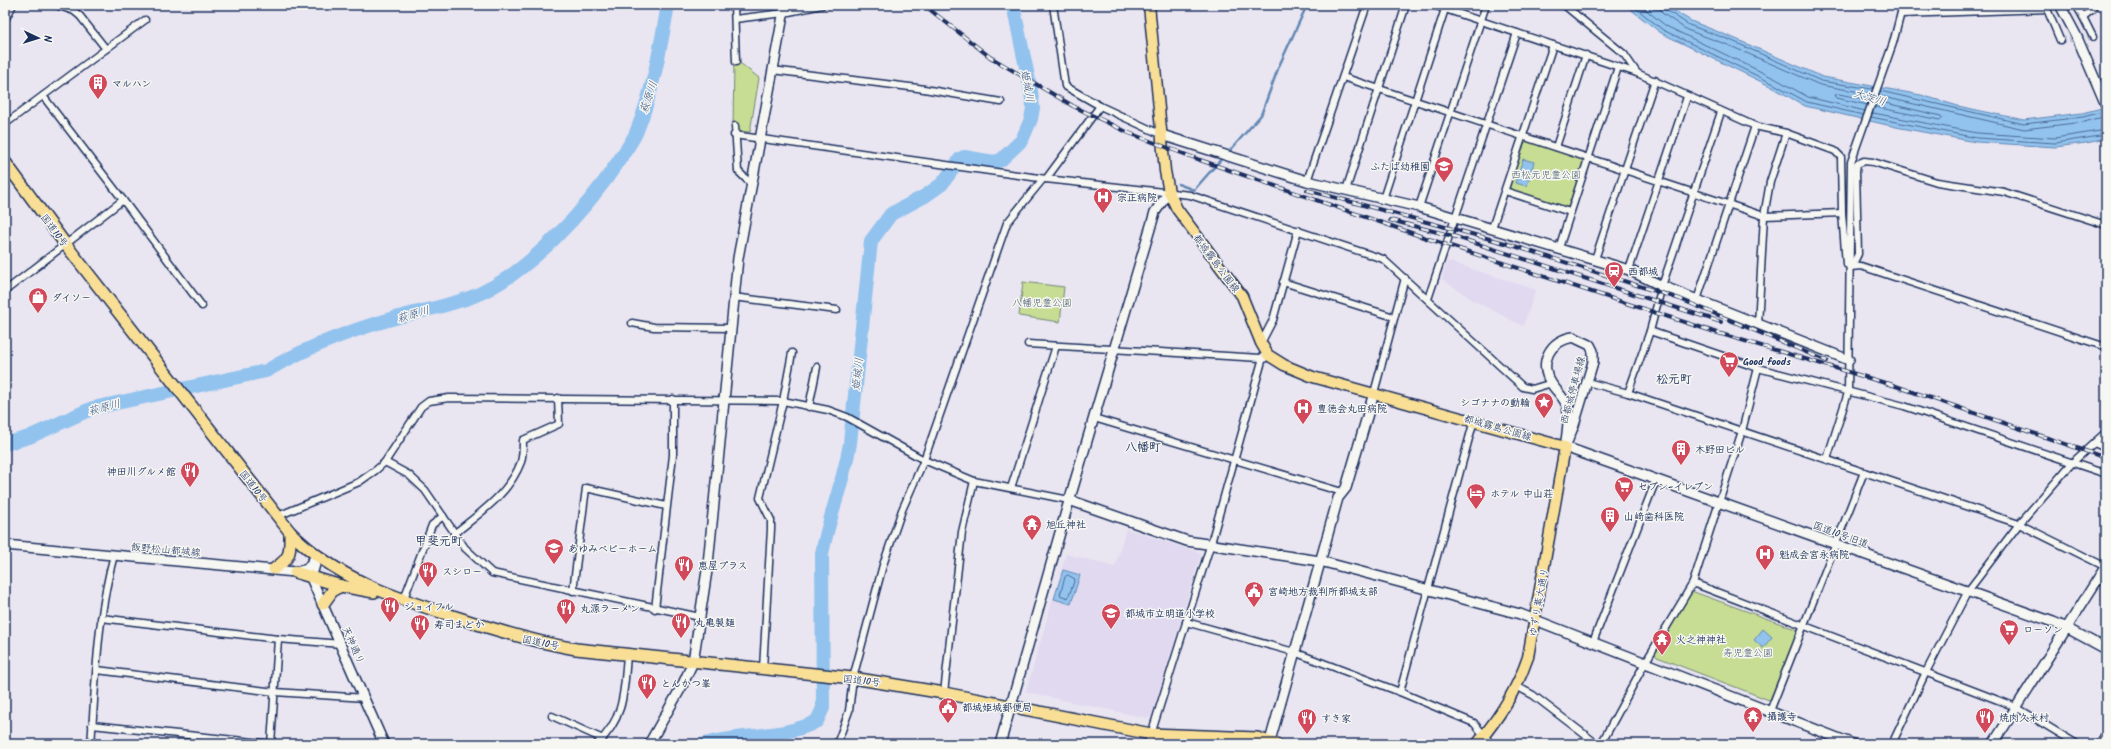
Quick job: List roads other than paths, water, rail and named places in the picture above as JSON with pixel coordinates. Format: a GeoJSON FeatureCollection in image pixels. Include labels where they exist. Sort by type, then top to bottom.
{"type":"FeatureCollection","features":[{"type":"Feature","properties":{"kind":"highway","name":"国道10号"},"geometry":{"type":"LineString","coordinates":[[5,162],[66,245],[290,532],[305,547],[356,579],[382,593],[403,601],[538,642],[576,650],[854,678],[1010,706],[1150,739],[1257,738],[1272,743]]}},
{"type":"Feature","properties":{"kind":"highway"},"geometry":{"type":"LineString","coordinates":[[274,570],[285,562],[290,554],[290,532]]}},
{"type":"Feature","properties":{"kind":"highway"},"geometry":{"type":"LineString","coordinates":[[295,572],[341,586],[382,593]]}},
{"type":"Feature","properties":{"kind":"highway"},"geometry":{"type":"LineString","coordinates":[[322,604],[333,590],[341,586]]}},
{"type":"Feature","properties":{"kind":"main road","name":"都城霧島公園線"},"geometry":{"type":"LineString","coordinates":[[1149,5],[1169,192],[1177,210],[1242,296],[1261,343],[1268,355],[1284,365],[1314,377],[1474,420],[1566,447]]}},
{"type":"Feature","properties":{"kind":"main road","name":"ゆずり葉大通り"},"geometry":{"type":"LineString","coordinates":[[1477,744],[1504,709],[1516,686],[1528,657],[1566,447]]}},
{"type":"Feature","properties":{"kind":"street"},"geometry":{"type":"LineString","coordinates":[[5,20],[13,5]]}},
{"type":"Feature","properties":{"kind":"street"},"geometry":{"type":"LineString","coordinates":[[56,5],[74,11],[80,16],[106,49]]}},
{"type":"Feature","properties":{"kind":"street"},"geometry":{"type":"LineString","coordinates":[[734,5],[736,62]]}},
{"type":"Feature","properties":{"kind":"street"},"geometry":{"type":"LineString","coordinates":[[735,19],[785,9],[822,5]]}},
{"type":"Feature","properties":{"kind":"street"},"geometry":{"type":"LineString","coordinates":[[1052,5],[1065,86],[1100,106],[1162,135],[1308,181],[1419,207],[1629,270],[1662,286],[1849,360]]}},
{"type":"Feature","properties":{"kind":"street"},"geometry":{"type":"LineString","coordinates":[[1308,181],[1367,5]]}},
{"type":"Feature","properties":{"kind":"street"},"geometry":{"type":"LineString","coordinates":[[1346,190],[1406,5]]}},
{"type":"Feature","properties":{"kind":"street"},"geometry":{"type":"LineString","coordinates":[[1433,5],[1637,73],[1655,80],[1687,97],[1755,126],[1786,133],[1835,151],[1842,157],[1842,213],[1846,264],[1851,267],[1861,266],[2106,347]]}},
{"type":"Feature","properties":{"kind":"street"},"geometry":{"type":"LineString","coordinates":[[1419,207],[1486,5]]}},
{"type":"Feature","properties":{"kind":"street"},"geometry":{"type":"LineString","coordinates":[[1564,5],[1624,54],[1637,73]]}},
{"type":"Feature","properties":{"kind":"street"},"geometry":{"type":"LineString","coordinates":[[1827,459],[1848,393],[1851,267],[1851,162],[1893,43],[1903,5]]}},
{"type":"Feature","properties":{"kind":"street"},"geometry":{"type":"LineString","coordinates":[[2060,5],[2106,105]]}},
{"type":"Feature","properties":{"kind":"street"},"geometry":{"type":"LineString","coordinates":[[2076,5],[2092,37]]}},
{"type":"Feature","properties":{"kind":"street"},"geometry":{"type":"LineString","coordinates":[[2083,17],[2093,9],[2093,5]]}},
{"type":"Feature","properties":{"kind":"street"},"geometry":{"type":"LineString","coordinates":[[1901,14],[1975,8],[2046,7],[2060,40]]}},
{"type":"Feature","properties":{"kind":"street"},"geometry":{"type":"LineString","coordinates":[[649,744],[682,686],[693,662],[708,564],[738,258],[761,138],[772,70],[785,9]]}},
{"type":"Feature","properties":{"kind":"street"},"geometry":{"type":"LineString","coordinates":[[1383,199],[1445,9]]}},
{"type":"Feature","properties":{"kind":"street"},"geometry":{"type":"LineString","coordinates":[[5,124],[145,20]]}},
{"type":"Feature","properties":{"kind":"street"},"geometry":{"type":"LineString","coordinates":[[1428,299],[1518,33]]}},
{"type":"Feature","properties":{"kind":"street"},"geometry":{"type":"LineString","coordinates":[[1492,228],[1553,45]]}},
{"type":"Feature","properties":{"kind":"street"},"geometry":{"type":"LineString","coordinates":[[1556,147],[1586,55]]}},
{"type":"Feature","properties":{"kind":"street"},"geometry":{"type":"LineString","coordinates":[[1559,248],[1618,67]]}},
{"type":"Feature","properties":{"kind":"street"},"geometry":{"type":"LineString","coordinates":[[772,70],[918,88],[1001,102]]}},
{"type":"Feature","properties":{"kind":"street"},"geometry":{"type":"LineString","coordinates":[[1343,77],[1764,216],[1842,213]]}},
{"type":"Feature","properties":{"kind":"street"},"geometry":{"type":"LineString","coordinates":[[1595,259],[1655,80]]}},
{"type":"Feature","properties":{"kind":"street"},"geometry":{"type":"LineString","coordinates":[[43,96],[202,306]]}},
{"type":"Feature","properties":{"kind":"street"},"geometry":{"type":"LineString","coordinates":[[1629,270],[1660,182],[1687,97]]}},
{"type":"Feature","properties":{"kind":"street"},"geometry":{"type":"LineString","coordinates":[[837,744],[849,711],[854,678],[883,564],[902,510],[924,460],[1007,223],[1044,179],[1100,106]]}},
{"type":"Feature","properties":{"kind":"street"},"geometry":{"type":"LineString","coordinates":[[1628,393],[1650,331],[1662,286],[1721,112]]}},
{"type":"Feature","properties":{"kind":"street"},"geometry":{"type":"LineString","coordinates":[[735,126],[734,135],[738,171],[751,184]]}},
{"type":"Feature","properties":{"kind":"street"},"geometry":{"type":"LineString","coordinates":[[1697,300],[1755,126]]}},
{"type":"Feature","properties":{"kind":"street"},"geometry":{"type":"LineString","coordinates":[[1758,325],[1764,216],[1770,182],[1786,133]]}},
{"type":"Feature","properties":{"kind":"street"},"geometry":{"type":"LineString","coordinates":[[734,135],[1044,179],[1190,195],[1383,259],[1523,387],[1532,389],[1552,383]]}},
{"type":"Feature","properties":{"kind":"street"},"geometry":{"type":"LineString","coordinates":[[1851,267],[1858,254],[1856,171],[1857,164],[1864,161],[1873,162],[1937,182],[2004,192],[2106,226]]}},
{"type":"Feature","properties":{"kind":"street"},"geometry":{"type":"LineString","coordinates":[[1505,190],[1570,212]]}},
{"type":"Feature","properties":{"kind":"street"},"geometry":{"type":"LineString","coordinates":[[1000,744],[1069,500],[1155,212],[1169,192]]}},
{"type":"Feature","properties":{"kind":"street"},"geometry":{"type":"LineString","coordinates":[[5,291],[123,200]]}},
{"type":"Feature","properties":{"kind":"street"},"geometry":{"type":"LineString","coordinates":[[1261,343],[1273,320],[1298,230]]}},
{"type":"Feature","properties":{"kind":"street"},"geometry":{"type":"LineString","coordinates":[[1272,743],[1294,652],[1338,498],[1346,488],[1374,393],[1405,278]]}},
{"type":"Feature","properties":{"kind":"street"},"geometry":{"type":"LineString","coordinates":[[1283,282],[1394,316]]}},
{"type":"Feature","properties":{"kind":"street"},"geometry":{"type":"LineString","coordinates":[[733,297],[837,310]]}},
{"type":"Feature","properties":{"kind":"street"},"geometry":{"type":"LineString","coordinates":[[632,323],[654,326],[730,328]]}},
{"type":"Feature","properties":{"kind":"street"},"geometry":{"type":"LineString","coordinates":[[1650,331],[1758,368],[1848,393],[1904,406],[2106,474]]}},
{"type":"Feature","properties":{"kind":"street","name":"西都城停車場線"},"geometry":{"type":"LineString","coordinates":[[1573,337],[1586,342],[1593,351],[1593,362],[1566,447],[1568,419],[1566,406],[1548,376],[1547,358],[1553,345],[1562,339],[1573,337]]}},
{"type":"Feature","properties":{"kind":"street"},"geometry":{"type":"LineString","coordinates":[[1028,344],[1115,348],[1260,358],[1268,355]]}},
{"type":"Feature","properties":{"kind":"street"},"geometry":{"type":"LineString","coordinates":[[1011,488],[1056,346]]}},
{"type":"Feature","properties":{"kind":"street"},"geometry":{"type":"LineString","coordinates":[[763,669],[771,520],[760,498],[783,401],[792,353]]}},
{"type":"Feature","properties":{"kind":"street"},"geometry":{"type":"LineString","coordinates":[[1150,739],[1211,543],[1262,362],[1268,355]]}},
{"type":"Feature","properties":{"kind":"street"},"geometry":{"type":"LineString","coordinates":[[809,407],[817,367]]}},
{"type":"Feature","properties":{"kind":"street"},"geometry":{"type":"LineString","coordinates":[[1601,744],[1645,663],[1693,583],[1718,501],[1742,431],[1758,368]]}},
{"type":"Feature","properties":{"kind":"street"},"geometry":{"type":"LineString","coordinates":[[1586,382],[1628,393],[2019,524],[2106,567],[1993,744]]}},
{"type":"Feature","properties":{"kind":"street"},"geometry":{"type":"LineString","coordinates":[[278,516],[360,482],[385,462],[414,416],[429,401],[449,398],[783,401],[828,410],[847,417],[924,460],[974,481],[1069,500],[1187,541],[1211,543],[1320,561],[1536,619],[1853,744]]}},
{"type":"Feature","properties":{"kind":"street"},"geometry":{"type":"LineString","coordinates":[[454,534],[493,502],[510,483],[521,460],[523,440],[560,424],[558,398]]}},
{"type":"Feature","properties":{"kind":"street"},"geometry":{"type":"LineString","coordinates":[[655,609],[673,455],[673,399]]}},
{"type":"Feature","properties":{"kind":"street"},"geometry":{"type":"LineString","coordinates":[[1094,418],[1342,492]]}},
{"type":"Feature","properties":{"kind":"street"},"geometry":{"type":"LineString","coordinates":[[1400,692],[1474,420]]}},
{"type":"Feature","properties":{"kind":"street"},"geometry":{"type":"LineString","coordinates":[[1892,744],[1926,672],[1968,591],[2019,524],[2073,462],[2106,432]]}},
{"type":"Feature","properties":{"kind":"street"},"geometry":{"type":"LineString","coordinates":[[2094,443],[2106,448]]}},
{"type":"Feature","properties":{"kind":"street","name":"国道10号旧道"},"geometry":{"type":"LineString","coordinates":[[1566,447],[2067,628],[2106,649]]}},
{"type":"Feature","properties":{"kind":"street"},"geometry":{"type":"LineString","coordinates":[[385,462],[409,475],[426,490],[454,534],[465,548],[492,573],[655,609],[700,617]]}},
{"type":"Feature","properties":{"kind":"street"},"geometry":{"type":"LineString","coordinates":[[1770,711],[1864,472]]}},
{"type":"Feature","properties":{"kind":"street"},"geometry":{"type":"LineString","coordinates":[[1593,642],[1656,480]]}},
{"type":"Feature","properties":{"kind":"street"},"geometry":{"type":"LineString","coordinates":[[944,693],[962,532],[974,481]]}},
{"type":"Feature","properties":{"kind":"street"},"geometry":{"type":"LineString","coordinates":[[573,591],[586,488],[666,506]]}},
{"type":"Feature","properties":{"kind":"street"},"geometry":{"type":"LineString","coordinates":[[403,601],[432,525],[443,516]]}},
{"type":"Feature","properties":{"kind":"street","name":"飯野松山都城線"},"geometry":{"type":"LineString","coordinates":[[5,546],[295,572]]}},
{"type":"Feature","properties":{"kind":"street"},"geometry":{"type":"LineString","coordinates":[[91,744],[101,618],[106,585],[114,555]]}},
{"type":"Feature","properties":{"kind":"street"},"geometry":{"type":"LineString","coordinates":[[295,572],[307,569],[318,555]]}},
{"type":"Feature","properties":{"kind":"street"},"geometry":{"type":"LineString","coordinates":[[311,578],[318,555]]}},
{"type":"Feature","properties":{"kind":"street","name":"天神通り"},"geometry":{"type":"LineString","coordinates":[[311,578],[342,644],[384,744]]}},
{"type":"Feature","properties":{"kind":"street"},"geometry":{"type":"LineString","coordinates":[[1693,583],[1804,624],[2016,707],[2077,744]]}},
{"type":"Feature","properties":{"kind":"street"},"geometry":{"type":"LineString","coordinates":[[101,618],[278,639],[342,644]]}},
{"type":"Feature","properties":{"kind":"street"},"geometry":{"type":"LineString","coordinates":[[1186,622],[1294,652],[1400,692],[1474,723],[1491,744]]}},
{"type":"Feature","properties":{"kind":"street"},"geometry":{"type":"LineString","coordinates":[[92,725],[271,744],[278,639]]}},
{"type":"Feature","properties":{"kind":"street"},"geometry":{"type":"LineString","coordinates":[[597,744],[615,723],[624,692],[627,655]]}},
{"type":"Feature","properties":{"kind":"street"},"geometry":{"type":"LineString","coordinates":[[97,670],[274,692],[365,698]]}},
{"type":"Feature","properties":{"kind":"street"},"geometry":{"type":"LineString","coordinates":[[1516,686],[1533,695],[1598,744]]}},
{"type":"Feature","properties":{"kind":"street"},"geometry":{"type":"LineString","coordinates":[[552,716],[603,738]]}},
{"type":"Feature","properties":{"kind":"street"},"geometry":{"type":"LineString","coordinates":[[2099,744],[2106,733]]}},
{"type":"Feature","properties":{"kind":"water","name":"大淀川"},"geometry":{"type":"Polygon","coordinates":[[[1625,5],[1665,5],[1691,21],[1823,77],[1921,95],[1958,106],[2024,120],[2082,113],[2106,107],[2106,139],[2055,147],[1976,142],[1896,127],[1805,106],[1772,87],[1661,33],[1625,5]]]}},
{"type":"Feature","properties":{"kind":"water"},"geometry":{"type":"Polygon","coordinates":[[[1523,159],[1534,162],[1527,186],[1515,183],[1523,159]]]}},
{"type":"Feature","properties":{"kind":"water"},"geometry":{"type":"Polygon","coordinates":[[[1063,570],[1080,575],[1071,604],[1054,599],[1063,570]]]}},
{"type":"Feature","properties":{"kind":"water"},"geometry":{"type":"Polygon","coordinates":[[[1763,629],[1772,637],[1763,648],[1754,640],[1763,629]]]}},
{"type":"Feature","properties":{"kind":"waterway","name":"萩原川"},"geometry":{"type":"LineString","coordinates":[[5,444],[29,437],[93,408],[266,371],[310,348],[356,330],[469,298],[512,275],[554,239],[591,199],[633,140],[647,102],[659,54],[668,5]]}},
{"type":"Feature","properties":{"kind":"waterway","name":"姫城川"},"geometry":{"type":"LineString","coordinates":[[705,744],[733,738],[791,731],[817,721],[823,708],[822,554],[850,443],[871,241],[891,214],[925,196],[942,184],[960,159],[964,157],[994,162],[1001,160],[1022,140],[1031,119],[1033,108],[1031,91],[1013,5]]}},
{"type":"Feature","properties":{"kind":"waterway"},"geometry":{"type":"LineString","coordinates":[[1228,153],[1261,115],[1279,66],[1307,5]]}},
{"type":"Feature","properties":{"kind":"waterway"},"geometry":{"type":"LineString","coordinates":[[1178,184],[1194,190],[1224,156]]}},
{"type":"Feature","properties":{"kind":"tunnel"},"geometry":{"type":"LineString","coordinates":[[2060,40],[2093,37]]}},
{"type":"Feature","properties":{"kind":"railway"},"geometry":{"type":"LineString","coordinates":[[924,5],[990,57],[1073,106],[1129,133],[1200,160],[1429,239],[1718,333],[1892,385]]}},
{"type":"Feature","properties":{"kind":"railway"},"geometry":{"type":"LineString","coordinates":[[1307,190],[1505,243],[1680,299],[1827,361]]}},
{"type":"Feature","properties":{"kind":"railway"},"geometry":{"type":"LineString","coordinates":[[1390,220],[1453,236],[1721,322]]}},
{"type":"Feature","properties":{"kind":"railway"},"geometry":{"type":"LineString","coordinates":[[1887,383],[2106,458]]}},
{"type":"Feature","properties":{"kind":"place","name":"マルハン"},"geometry":{"type":"Point","coordinates":[98,100]}},
{"type":"Feature","properties":{"kind":"place","name":"ふたば幼稚園"},"geometry":{"type":"Point","coordinates":[1444,183]}},
{"type":"Feature","properties":{"kind":"place","name":"宗正病院"},"geometry":{"type":"Point","coordinates":[1103,214]}},
{"type":"Feature","properties":{"kind":"place","name":"西都城"},"geometry":{"type":"Point","coordinates":[1614,288]}},
{"type":"Feature","properties":{"kind":"place","name":"ダイソー"},"geometry":{"type":"Point","coordinates":[38,314]}},
{"type":"Feature","properties":{"kind":"place","name":"Good foods"},"geometry":{"type":"Point","coordinates":[1729,378]}},
{"type":"Feature","properties":{"kind":"place","name":"シゴナナの動輪"},"geometry":{"type":"Point","coordinates":[1544,419]}},
{"type":"Feature","properties":{"kind":"place","name":"豊徳会丸田病院"},"geometry":{"type":"Point","coordinates":[1303,425]}},
{"type":"Feature","properties":{"kind":"place","name":"木野田ビル"},"geometry":{"type":"Point","coordinates":[1681,466]}},
{"type":"Feature","properties":{"kind":"place","name":"神田川グルメ館"},"geometry":{"type":"Point","coordinates":[190,488]}},
{"type":"Feature","properties":{"kind":"place","name":"セブン-イレブン"},"geometry":{"type":"Point","coordinates":[1624,503]}},
{"type":"Feature","properties":{"kind":"place","name":"ホテル 中山荘"},"geometry":{"type":"Point","coordinates":[1476,510]}},
{"type":"Feature","properties":{"kind":"place","name":"山﨑歯科医院"},"geometry":{"type":"Point","coordinates":[1610,533]}},
{"type":"Feature","properties":{"kind":"place","name":"旭丘神社"},"geometry":{"type":"Point","coordinates":[1032,541]}},
{"type":"Feature","properties":{"kind":"place","name":"あゆみベビーホーム"},"geometry":{"type":"Point","coordinates":[554,565]}},
{"type":"Feature","properties":{"kind":"place","name":"魁成会宮永病院"},"geometry":{"type":"Point","coordinates":[1765,571]}},
{"type":"Feature","properties":{"kind":"place","name":"恵屋プラス"},"geometry":{"type":"Point","coordinates":[684,582]}},
{"type":"Feature","properties":{"kind":"place","name":"スシロー"},"geometry":{"type":"Point","coordinates":[428,588]}},
{"type":"Feature","properties":{"kind":"place","name":"宮崎地方裁判所都城支部"},"geometry":{"type":"Point","coordinates":[1254,608]}},
{"type":"Feature","properties":{"kind":"place","name":"ジョイフル"},"geometry":{"type":"Point","coordinates":[390,623]}},
{"type":"Feature","properties":{"kind":"place","name":"丸源ラーメン"},"geometry":{"type":"Point","coordinates":[566,625]}},
{"type":"Feature","properties":{"kind":"place","name":"都城市立明道小学校"},"geometry":{"type":"Point","coordinates":[1111,630]}},
{"type":"Feature","properties":{"kind":"place","name":"丸亀製麺"},"geometry":{"type":"Point","coordinates":[681,639]}},
{"type":"Feature","properties":{"kind":"place","name":"寿司まどか"},"geometry":{"type":"Point","coordinates":[420,641]}},
{"type":"Feature","properties":{"kind":"place","name":"ローソン"},"geometry":{"type":"Point","coordinates":[2009,646]}},
{"type":"Feature","properties":{"kind":"place","name":"火之神神社"},"geometry":{"type":"Point","coordinates":[1662,656]}},
{"type":"Feature","properties":{"kind":"place","name":"とんかつ峯"},"geometry":{"type":"Point","coordinates":[647,700]}},
{"type":"Feature","properties":{"kind":"place","name":"都城姫城郵便局"},"geometry":{"type":"Point","coordinates":[948,724]}},
{"type":"Feature","properties":{"kind":"place","name":"攝護寺"},"geometry":{"type":"Point","coordinates":[1753,733]}},
{"type":"Feature","properties":{"kind":"place","name":"焼肉久米村"},"geometry":{"type":"Point","coordinates":[1985,734]}},
{"type":"Feature","properties":{"kind":"place","name":"すき家"},"geometry":{"type":"Point","coordinates":[1307,735]}},
{"type":"Feature","properties":{"kind":"district","name":"松元町"},"geometry":{"type":"Point","coordinates":[1674,379]}},
{"type":"Feature","properties":{"kind":"district","name":"八幡町"},"geometry":{"type":"Point","coordinates":[1143,447]}},
{"type":"Feature","properties":{"kind":"district","name":"甲斐元町"},"geometry":{"type":"Point","coordinates":[439,541]}},
{"type":"Feature","properties":{"kind":"park label","name":"西松元児童公園"},"geometry":{"type":"Point","coordinates":[1546,174]}},
{"type":"Feature","properties":{"kind":"park label","name":"八幡児童公園"},"geometry":{"type":"Point","coordinates":[1042,302]}},
{"type":"Feature","properties":{"kind":"park label","name":"寿児童公園"},"geometry":{"type":"Point","coordinates":[1748,652]}}]}
